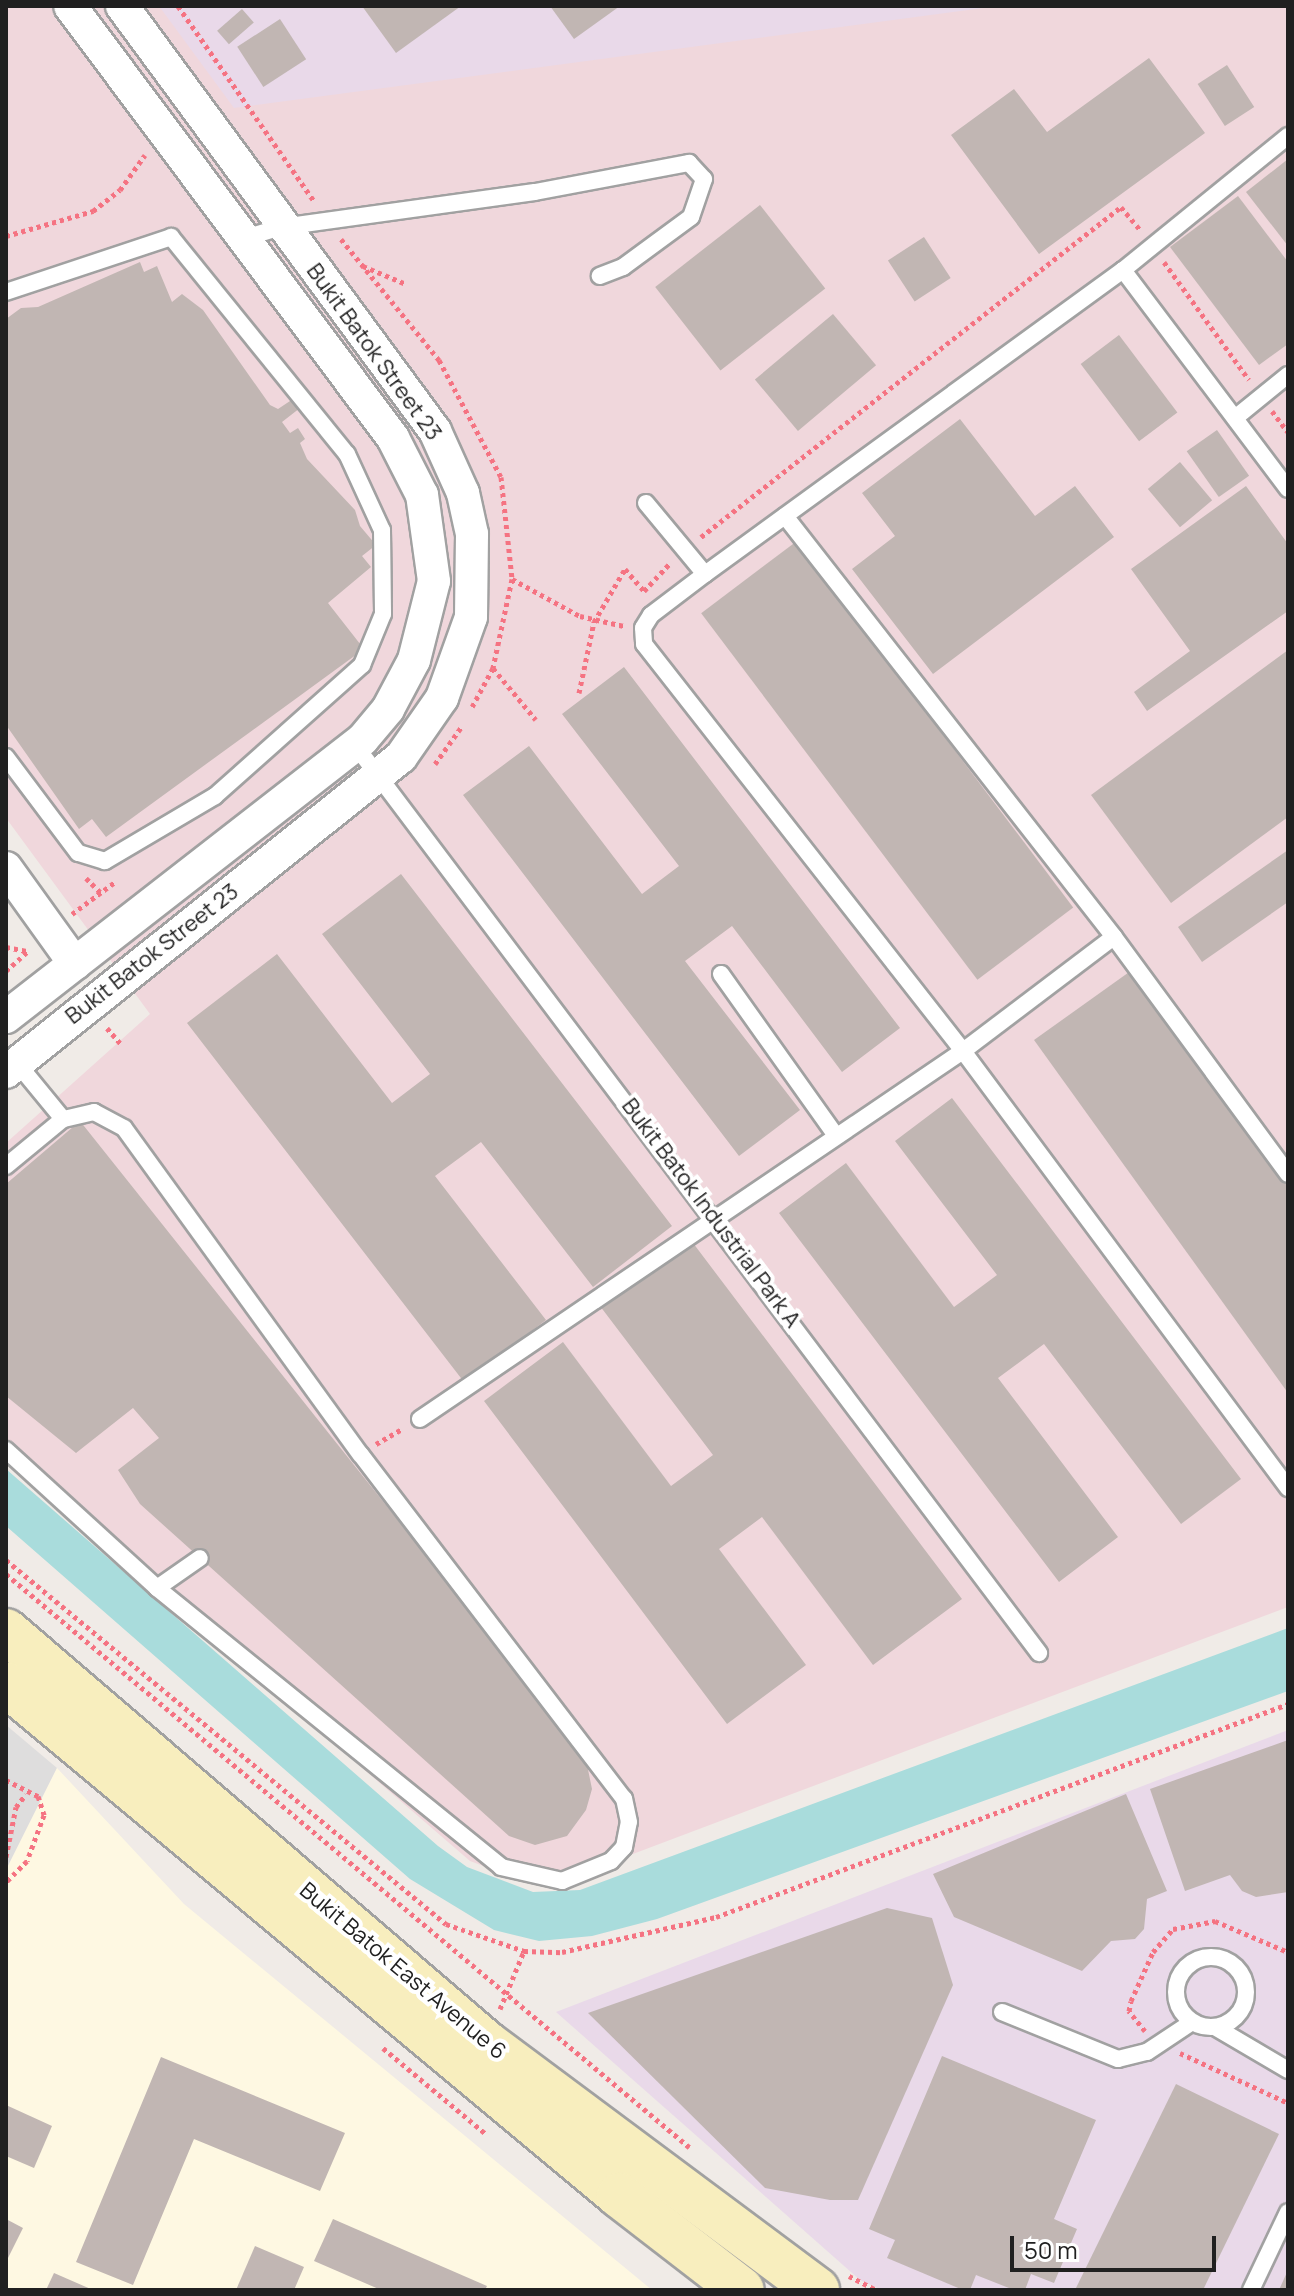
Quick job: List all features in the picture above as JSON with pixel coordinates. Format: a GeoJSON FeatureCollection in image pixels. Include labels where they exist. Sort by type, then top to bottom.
{"type":"FeatureCollection","features":[{"type":"Feature","properties":{"kind":"main road","name":"Bukit Batok East Avenue 6"},"geometry":{"type":"LineString","coordinates":[[6,1631],[486,2043],[830,2282]]}},
{"type":"Feature","properties":{"kind":"main road","name":"Bukit Batok East Avenue 6"},"geometry":{"type":"LineString","coordinates":[[6,1684],[619,2195],[742,2290]]}},
{"type":"Feature","properties":{"kind":"street","name":"Bukit Batok Street 23"},"geometry":{"type":"LineString","coordinates":[[6,1017],[355,745],[388,709],[423,636],[434,581],[429,521],[412,471],[393,438],[70,6]]}},
{"type":"Feature","properties":{"kind":"street","name":"Bukit Batok Street 23"},"geometry":{"type":"LineString","coordinates":[[11,1067],[390,785],[453,674],[471,617],[472,534],[450,461],[425,415],[282,227],[122,6]]}},
{"type":"Feature","properties":{"kind":"street"},"geometry":{"type":"LineString","coordinates":[[6,868],[33,941],[75,964]]}},
{"type":"Feature","properties":{"kind":"lane"},"geometry":{"type":"LineString","coordinates":[[1288,136],[1123,270],[705,574],[651,615],[643,628],[644,644],[963,1051],[1288,1488]]}},
{"type":"Feature","properties":{"kind":"lane"},"geometry":{"type":"LineString","coordinates":[[245,238],[282,227],[535,192],[689,163],[704,179],[691,217],[623,267],[600,276]]}},
{"type":"Feature","properties":{"kind":"lane"},"geometry":{"type":"LineString","coordinates":[[6,292],[171,237],[347,454],[382,530],[383,614],[362,665],[227,786],[105,861],[78,853],[6,757]]}},
{"type":"Feature","properties":{"kind":"lane"},"geometry":{"type":"LineString","coordinates":[[1123,270],[1288,489]]}},
{"type":"Feature","properties":{"kind":"lane"},"geometry":{"type":"LineString","coordinates":[[1235,418],[1288,375]]}},
{"type":"Feature","properties":{"kind":"lane"},"geometry":{"type":"LineString","coordinates":[[646,503],[705,574]]}},
{"type":"Feature","properties":{"kind":"lane"},"geometry":{"type":"LineString","coordinates":[[785,516],[1114,937],[1288,1174]]}},
{"type":"Feature","properties":{"kind":"lane","name":"Bukit Batok Industrial Park A"},"geometry":{"type":"LineString","coordinates":[[355,745],[390,785],[1039,1653]]}},
{"type":"Feature","properties":{"kind":"lane"},"geometry":{"type":"LineString","coordinates":[[420,1419],[963,1051],[1114,937]]}},
{"type":"Feature","properties":{"kind":"lane"},"geometry":{"type":"LineString","coordinates":[[721,974],[836,1136]]}},
{"type":"Feature","properties":{"kind":"lane"},"geometry":{"type":"LineString","coordinates":[[11,1067],[63,1119]]}},
{"type":"Feature","properties":{"kind":"lane"},"geometry":{"type":"LineString","coordinates":[[6,1166],[63,1119],[94,1112],[124,1128],[360,1454],[624,1799],[629,1822],[624,1847],[611,1861],[562,1881],[501,1867],[157,1588],[6,1450]]}},
{"type":"Feature","properties":{"kind":"lane"},"geometry":{"type":"LineString","coordinates":[[157,1588],[200,1558]]}},
{"type":"Feature","properties":{"kind":"lane"},"geometry":{"type":"LineString","coordinates":[[1215,2027],[1237,2016],[1246,1992],[1239,1971],[1222,1958],[1202,1958],[1182,1971],[1175,1996],[1192,2022],[1215,2027],[1288,2070]]}},
{"type":"Feature","properties":{"kind":"lane"},"geometry":{"type":"LineString","coordinates":[[1002,2012],[1103,2056],[1133,2058],[1192,2022]]}},
{"type":"Feature","properties":{"kind":"lane"},"geometry":{"type":"LineString","coordinates":[[1251,2290],[1288,2212]]}},
{"type":"Feature","properties":{"kind":"path"},"geometry":{"type":"LineString","coordinates":[[178,6],[360,264],[439,360],[471,413],[501,477],[512,579],[493,668],[449,747],[390,785]]}},
{"type":"Feature","properties":{"kind":"path"},"geometry":{"type":"LineString","coordinates":[[6,236],[93,211],[120,190],[148,150],[158,162]]}},
{"type":"Feature","properties":{"kind":"path"},"geometry":{"type":"LineString","coordinates":[[579,693],[594,622],[625,569],[644,591],[685,549],[1121,207],[1153,246],[1288,432]]}},
{"type":"Feature","properties":{"kind":"path"},"geometry":{"type":"LineString","coordinates":[[360,264],[406,284]]}},
{"type":"Feature","properties":{"kind":"path"},"geometry":{"type":"LineString","coordinates":[[512,579],[594,622],[643,628]]}},
{"type":"Feature","properties":{"kind":"path"},"geometry":{"type":"LineString","coordinates":[[493,668],[536,720]]}},
{"type":"Feature","properties":{"kind":"path"},"geometry":{"type":"LineString","coordinates":[[6,971],[33,941],[126,875]]}},
{"type":"Feature","properties":{"kind":"path"},"geometry":{"type":"LineString","coordinates":[[6,947],[33,941]]}},
{"type":"Feature","properties":{"kind":"path"},"geometry":{"type":"LineString","coordinates":[[102,1021],[121,1044]]}},
{"type":"Feature","properties":{"kind":"path"},"geometry":{"type":"LineString","coordinates":[[360,1454],[420,1419]]}},
{"type":"Feature","properties":{"kind":"path"},"geometry":{"type":"LineString","coordinates":[[6,1574],[508,1991],[698,2155]]}},
{"type":"Feature","properties":{"kind":"path"},"geometry":{"type":"LineString","coordinates":[[6,1780],[42,1803],[40,1838],[6,1882]]}},
{"type":"Feature","properties":{"kind":"path"},"geometry":{"type":"LineString","coordinates":[[6,1857],[16,1807],[26,1794]]}},
{"type":"Feature","properties":{"kind":"path"},"geometry":{"type":"LineString","coordinates":[[1288,1952],[1215,1921],[1173,1929],[1153,1952],[1129,2011],[1161,2043],[1288,2103]]}},
{"type":"Feature","properties":{"kind":"path"},"geometry":{"type":"LineString","coordinates":[[486,2043],[524,1951]]}},
{"type":"Feature","properties":{"kind":"path"},"geometry":{"type":"LineString","coordinates":[[830,2282],[877,2290]]}},
{"type":"Feature","properties":{"kind":"shaded area"},"geometry":{"type":"Polygon","coordinates":[[[6,6],[1288,6],[1288,1607],[564,1880],[518,1879],[470,1861],[6,1460],[6,1143],[150,1014],[6,818],[6,6]]]}},
{"type":"Feature","properties":{"kind":"shaded area"},"geometry":{"type":"Polygon","coordinates":[[[159,6],[998,6],[234,108],[159,6]]]}},
{"type":"Feature","properties":{"kind":"shaded area"},"geometry":{"type":"Polygon","coordinates":[[[6,1725],[57,1768],[6,1870],[6,1725]]]}},
{"type":"Feature","properties":{"kind":"shaded area"},"geometry":{"type":"Polygon","coordinates":[[[1288,1730],[1288,2290],[882,2290],[860,2280],[556,2012],[1288,1730]]]}},
{"type":"Feature","properties":{"kind":"shaded area"},"geometry":{"type":"Polygon","coordinates":[[[57,1768],[184,1904],[652,2290],[6,2290],[6,1870],[57,1768]]]}},
{"type":"Feature","properties":{"kind":"water"},"geometry":{"type":"Polygon","coordinates":[[[6,1469],[438,1846],[467,1867],[533,1892],[580,1890],[1288,1628],[1288,1691],[657,1919],[592,1936],[539,1941],[494,1930],[410,1879],[6,1526],[6,1469]]]}},
{"type":"Feature","properties":{"kind":"building"},"geometry":{"type":"Polygon","coordinates":[[[362,6],[461,6],[396,53],[362,6]]]}},
{"type":"Feature","properties":{"kind":"building"},"geometry":{"type":"Polygon","coordinates":[[[550,6],[620,6],[574,39],[550,6]]]}},
{"type":"Feature","properties":{"kind":"building"},"geometry":{"type":"Polygon","coordinates":[[[242,9],[254,23],[229,44],[217,31],[242,9]]]}},
{"type":"Feature","properties":{"kind":"building"},"geometry":{"type":"Polygon","coordinates":[[[280,19],[306,59],[263,87],[237,47],[280,19]]]}},
{"type":"Feature","properties":{"kind":"building"},"geometry":{"type":"Polygon","coordinates":[[[1149,58],[1205,133],[1039,254],[951,135],[1014,89],[1047,132],[1149,58]]]}},
{"type":"Feature","properties":{"kind":"building"},"geometry":{"type":"Polygon","coordinates":[[[1227,65],[1254,107],[1225,126],[1198,84],[1227,65]]]}},
{"type":"Feature","properties":{"kind":"building"},"geometry":{"type":"Polygon","coordinates":[[[1288,159],[1288,246],[1246,192],[1288,159]]]}},
{"type":"Feature","properties":{"kind":"building"},"geometry":{"type":"Polygon","coordinates":[[[1238,196],[1288,262],[1288,344],[1259,365],[1170,247],[1238,196]]]}},
{"type":"Feature","properties":{"kind":"building"},"geometry":{"type":"Polygon","coordinates":[[[760,205],[825,289],[720,370],[655,287],[760,205]]]}},
{"type":"Feature","properties":{"kind":"building"},"geometry":{"type":"Polygon","coordinates":[[[924,237],[951,278],[915,302],[888,260],[924,237]]]}},
{"type":"Feature","properties":{"kind":"building"},"geometry":{"type":"Polygon","coordinates":[[[140,262],[144,272],[157,266],[172,302],[182,294],[203,310],[270,405],[278,409],[293,399],[300,408],[282,422],[290,433],[298,428],[305,439],[300,443],[307,459],[355,510],[360,526],[376,545],[362,556],[371,567],[328,603],[364,649],[106,837],[92,819],[79,829],[6,725],[6,319],[21,308],[38,307],[140,262]]]}},
{"type":"Feature","properties":{"kind":"building"},"geometry":{"type":"Polygon","coordinates":[[[833,314],[876,365],[798,431],[755,380],[833,314]]]}},
{"type":"Feature","properties":{"kind":"building"},"geometry":{"type":"Polygon","coordinates":[[[1119,335],[1177,412],[1139,441],[1081,364],[1119,335]]]}},
{"type":"Feature","properties":{"kind":"building"},"geometry":{"type":"Polygon","coordinates":[[[960,419],[1035,516],[1075,486],[1114,537],[933,674],[852,569],[895,536],[862,493],[960,419]]]}},
{"type":"Feature","properties":{"kind":"building"},"geometry":{"type":"Polygon","coordinates":[[[1217,430],[1249,476],[1219,497],[1187,451],[1217,430]]]}},
{"type":"Feature","properties":{"kind":"building"},"geometry":{"type":"Polygon","coordinates":[[[1180,462],[1212,500],[1180,527],[1148,489],[1180,462]]]}},
{"type":"Feature","properties":{"kind":"building"},"geometry":{"type":"Polygon","coordinates":[[[1246,486],[1288,544],[1288,611],[1147,711],[1134,692],[1190,651],[1131,569],[1246,486]]]}},
{"type":"Feature","properties":{"kind":"building"},"geometry":{"type":"Polygon","coordinates":[[[797,541],[1073,908],[977,980],[701,613],[797,541]]]}},
{"type":"Feature","properties":{"kind":"building"},"geometry":{"type":"Polygon","coordinates":[[[1288,650],[1288,817],[1171,903],[1091,795],[1288,650]]]}},
{"type":"Feature","properties":{"kind":"building"},"geometry":{"type":"Polygon","coordinates":[[[624,667],[900,1028],[842,1072],[732,926],[685,961],[800,1110],[739,1156],[463,795],[529,746],[642,894],[679,866],[562,714],[624,667]]]}},
{"type":"Feature","properties":{"kind":"building"},"geometry":{"type":"Polygon","coordinates":[[[1288,850],[1288,902],[1202,962],[1178,927],[1288,850]]]}},
{"type":"Feature","properties":{"kind":"building"},"geometry":{"type":"Polygon","coordinates":[[[401,874],[672,1226],[593,1287],[481,1142],[435,1176],[546,1320],[464,1382],[187,1023],[277,954],[392,1103],[430,1074],[322,934],[401,874]]]}},
{"type":"Feature","properties":{"kind":"building"},"geometry":{"type":"Polygon","coordinates":[[[1132,970],[1288,1187],[1288,1393],[1034,1040],[1132,970]]]}},
{"type":"Feature","properties":{"kind":"building"},"geometry":{"type":"Polygon","coordinates":[[[952,1098],[1241,1479],[1181,1524],[1044,1344],[998,1378],[1118,1537],[1059,1582],[779,1213],[846,1163],[954,1307],[997,1275],[895,1141],[952,1098]]]}},
{"type":"Feature","properties":{"kind":"building"},"geometry":{"type":"Polygon","coordinates":[[[80,1121],[585,1755],[592,1789],[586,1810],[567,1836],[535,1845],[509,1836],[140,1504],[118,1470],[159,1438],[133,1408],[76,1453],[6,1396],[6,1184],[80,1121]]]}},
{"type":"Feature","properties":{"kind":"building"},"geometry":{"type":"Polygon","coordinates":[[[690,1239],[962,1599],[873,1665],[762,1517],[719,1549],[806,1665],[727,1724],[484,1401],[563,1342],[671,1486],[713,1455],[600,1306],[690,1239]]]}},
{"type":"Feature","properties":{"kind":"building"},"geometry":{"type":"Polygon","coordinates":[[[1288,1740],[1288,1892],[1256,1897],[1242,1891],[1230,1875],[1185,1891],[1150,1789],[1288,1740]]]}},
{"type":"Feature","properties":{"kind":"building"},"geometry":{"type":"Polygon","coordinates":[[[1126,1794],[1167,1891],[1147,1899],[1144,1929],[1135,1939],[1111,1941],[1082,1971],[954,1917],[933,1874],[1126,1794]]]}},
{"type":"Feature","properties":{"kind":"building"},"geometry":{"type":"Polygon","coordinates":[[[887,1908],[932,1918],[953,1985],[858,2200],[830,2200],[765,2188],[588,2013],[887,1908]]]}},
{"type":"Feature","properties":{"kind":"building"},"geometry":{"type":"Polygon","coordinates":[[[942,2056],[1096,2120],[1054,2219],[1077,2229],[1054,2283],[1031,2274],[1025,2290],[1014,2290],[976,2275],[970,2290],[963,2290],[887,2258],[895,2240],[869,2229],[942,2056]]]}},
{"type":"Feature","properties":{"kind":"building"},"geometry":{"type":"Polygon","coordinates":[[[161,2057],[345,2133],[320,2191],[194,2139],[133,2285],[76,2262],[161,2057]]]}},
{"type":"Feature","properties":{"kind":"building"},"geometry":{"type":"Polygon","coordinates":[[[1176,2084],[1279,2134],[1203,2290],[1075,2290],[1176,2084]]]}},
{"type":"Feature","properties":{"kind":"building"},"geometry":{"type":"Polygon","coordinates":[[[6,2105],[52,2126],[34,2168],[6,2156],[6,2105]]]}},
{"type":"Feature","properties":{"kind":"building"},"geometry":{"type":"Polygon","coordinates":[[[6,2219],[23,2228],[6,2262],[6,2219]]]}},
{"type":"Feature","properties":{"kind":"building"},"geometry":{"type":"Polygon","coordinates":[[[333,2219],[487,2286],[485,2290],[381,2290],[314,2261],[333,2219]]]}},
{"type":"Feature","properties":{"kind":"building"},"geometry":{"type":"Polygon","coordinates":[[[255,2246],[304,2267],[294,2290],[236,2290],[255,2246]]]}},
{"type":"Feature","properties":{"kind":"building"},"geometry":{"type":"Polygon","coordinates":[[[1288,2270],[1288,2290],[1279,2290],[1288,2270]]]}},
{"type":"Feature","properties":{"kind":"building"},"geometry":{"type":"Polygon","coordinates":[[[54,2273],[93,2290],[46,2290],[54,2273]]]}}]}
